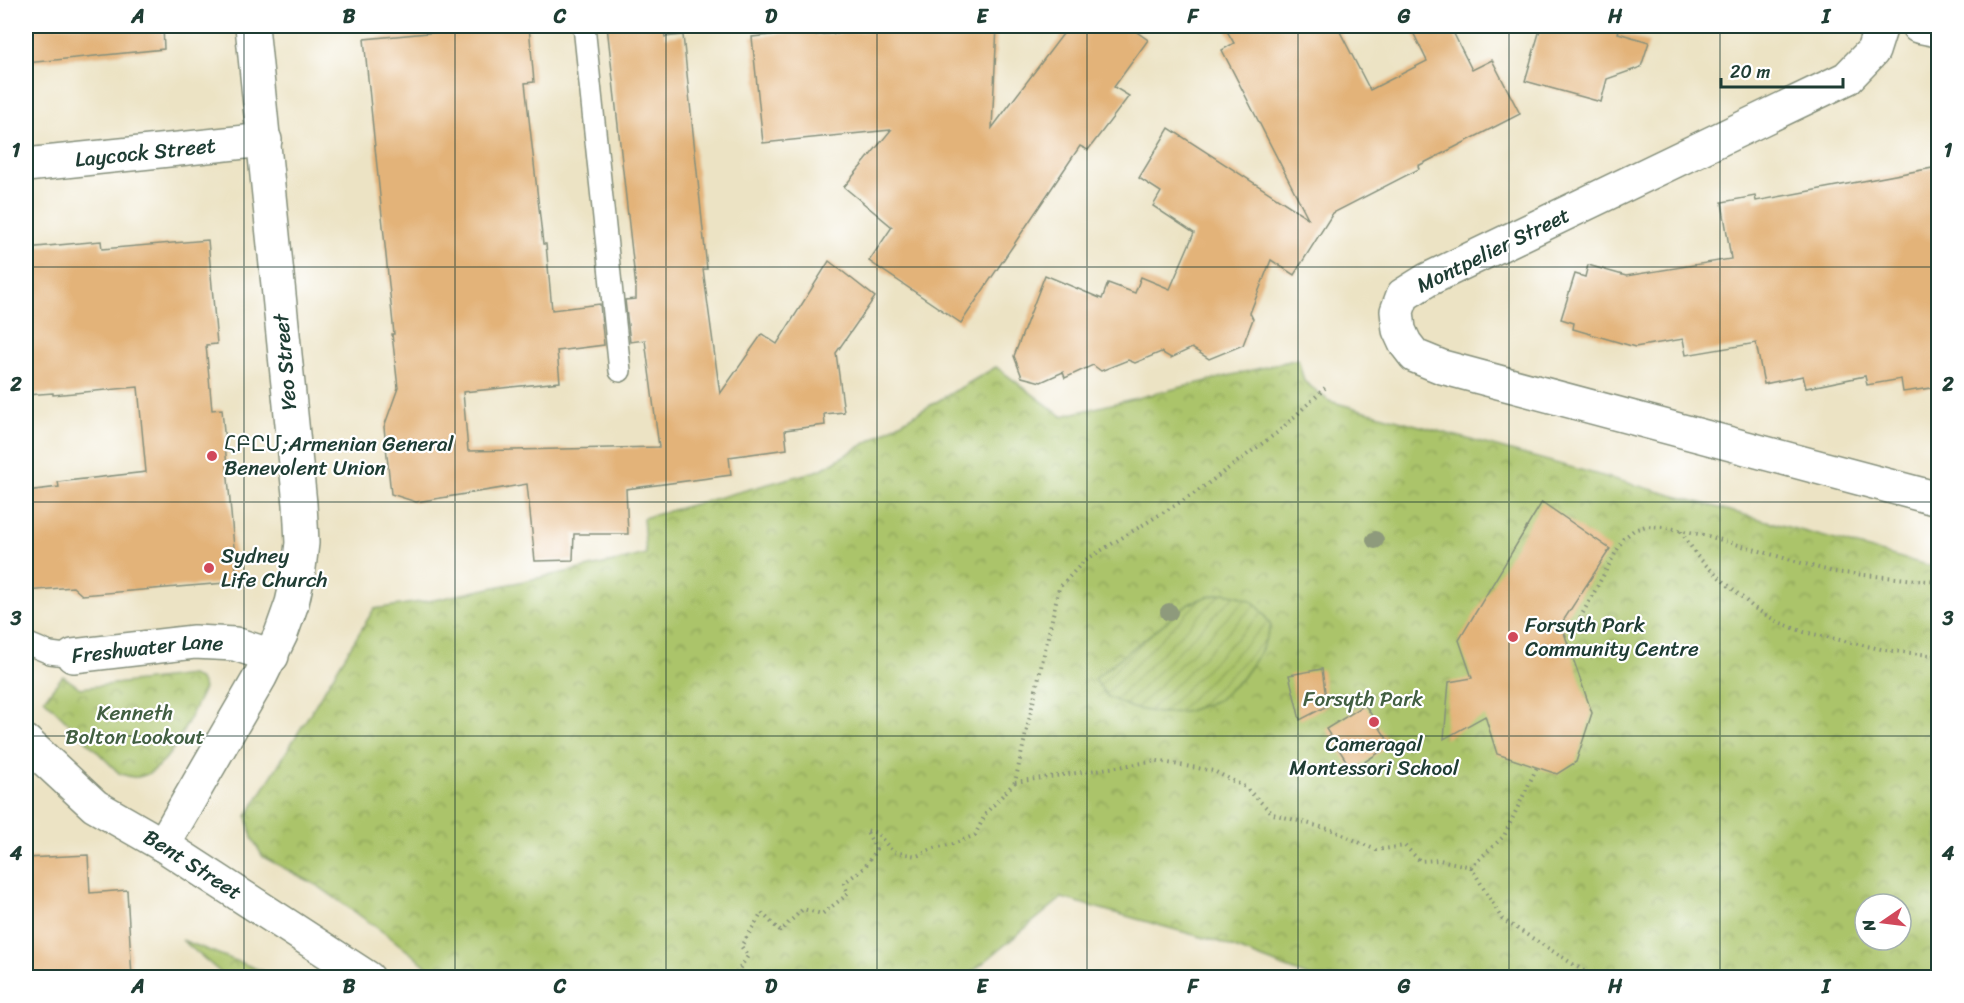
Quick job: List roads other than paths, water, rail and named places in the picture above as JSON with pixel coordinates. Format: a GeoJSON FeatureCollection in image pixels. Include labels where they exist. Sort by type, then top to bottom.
{"type":"FeatureCollection","features":[{"type":"Feature","properties":{"kind":"street","name":"Yeo Street"},"geometry":{"type":"LineString","coordinates":[[163,845],[272,656],[292,603],[302,543],[265,140],[252,26]]}},
{"type":"Feature","properties":{"kind":"street","name":"Montpelier Street"},"geometry":{"type":"LineString","coordinates":[[1881,26],[1873,51],[1847,78],[1427,280],[1403,294],[1397,311],[1399,330],[1415,356],[1442,367],[1938,500]]}},
{"type":"Feature","properties":{"kind":"street"},"geometry":{"type":"LineString","coordinates":[[1918,26],[1938,30]]}},
{"type":"Feature","properties":{"kind":"street","name":"Laycock Street"},"geometry":{"type":"LineString","coordinates":[[26,165],[265,140]]}},
{"type":"Feature","properties":{"kind":"street","name":"Freshwater Lane"},"geometry":{"type":"LineString","coordinates":[[73,656],[194,642],[235,644],[272,656]]}},
{"type":"Feature","properties":{"kind":"street","name":"Bent Street"},"geometry":{"type":"LineString","coordinates":[[26,742],[95,806],[163,845],[368,978]]}},
{"type":"Feature","properties":{"kind":"lane"},"geometry":{"type":"LineString","coordinates":[[584,26],[620,371]]}},
{"type":"Feature","properties":{"kind":"lane","name":"Freshwater Lane"},"geometry":{"type":"LineString","coordinates":[[26,643],[50,653],[73,656]]}},
{"type":"Feature","properties":{"kind":"place","name":"ՀԲԸՄ;Armenian General Benevolent Union"},"geometry":{"type":"Point","coordinates":[212,456]}},
{"type":"Feature","properties":{"kind":"place","name":"Sydney Life Church"},"geometry":{"type":"Point","coordinates":[209,568]}},
{"type":"Feature","properties":{"kind":"place","name":"Forsyth Park Community Centre"},"geometry":{"type":"Point","coordinates":[1513,637]}},
{"type":"Feature","properties":{"kind":"place","name":"Cameragal Montessori School"},"geometry":{"type":"Point","coordinates":[1374,722]}},
{"type":"Feature","properties":{"kind":"park label","name":"Forsyth Park"},"geometry":{"type":"Point","coordinates":[1363,699]}},
{"type":"Feature","properties":{"kind":"park label","name":"Kenneth Bolton Lookout"},"geometry":{"type":"Point","coordinates":[135,725]}}]}
